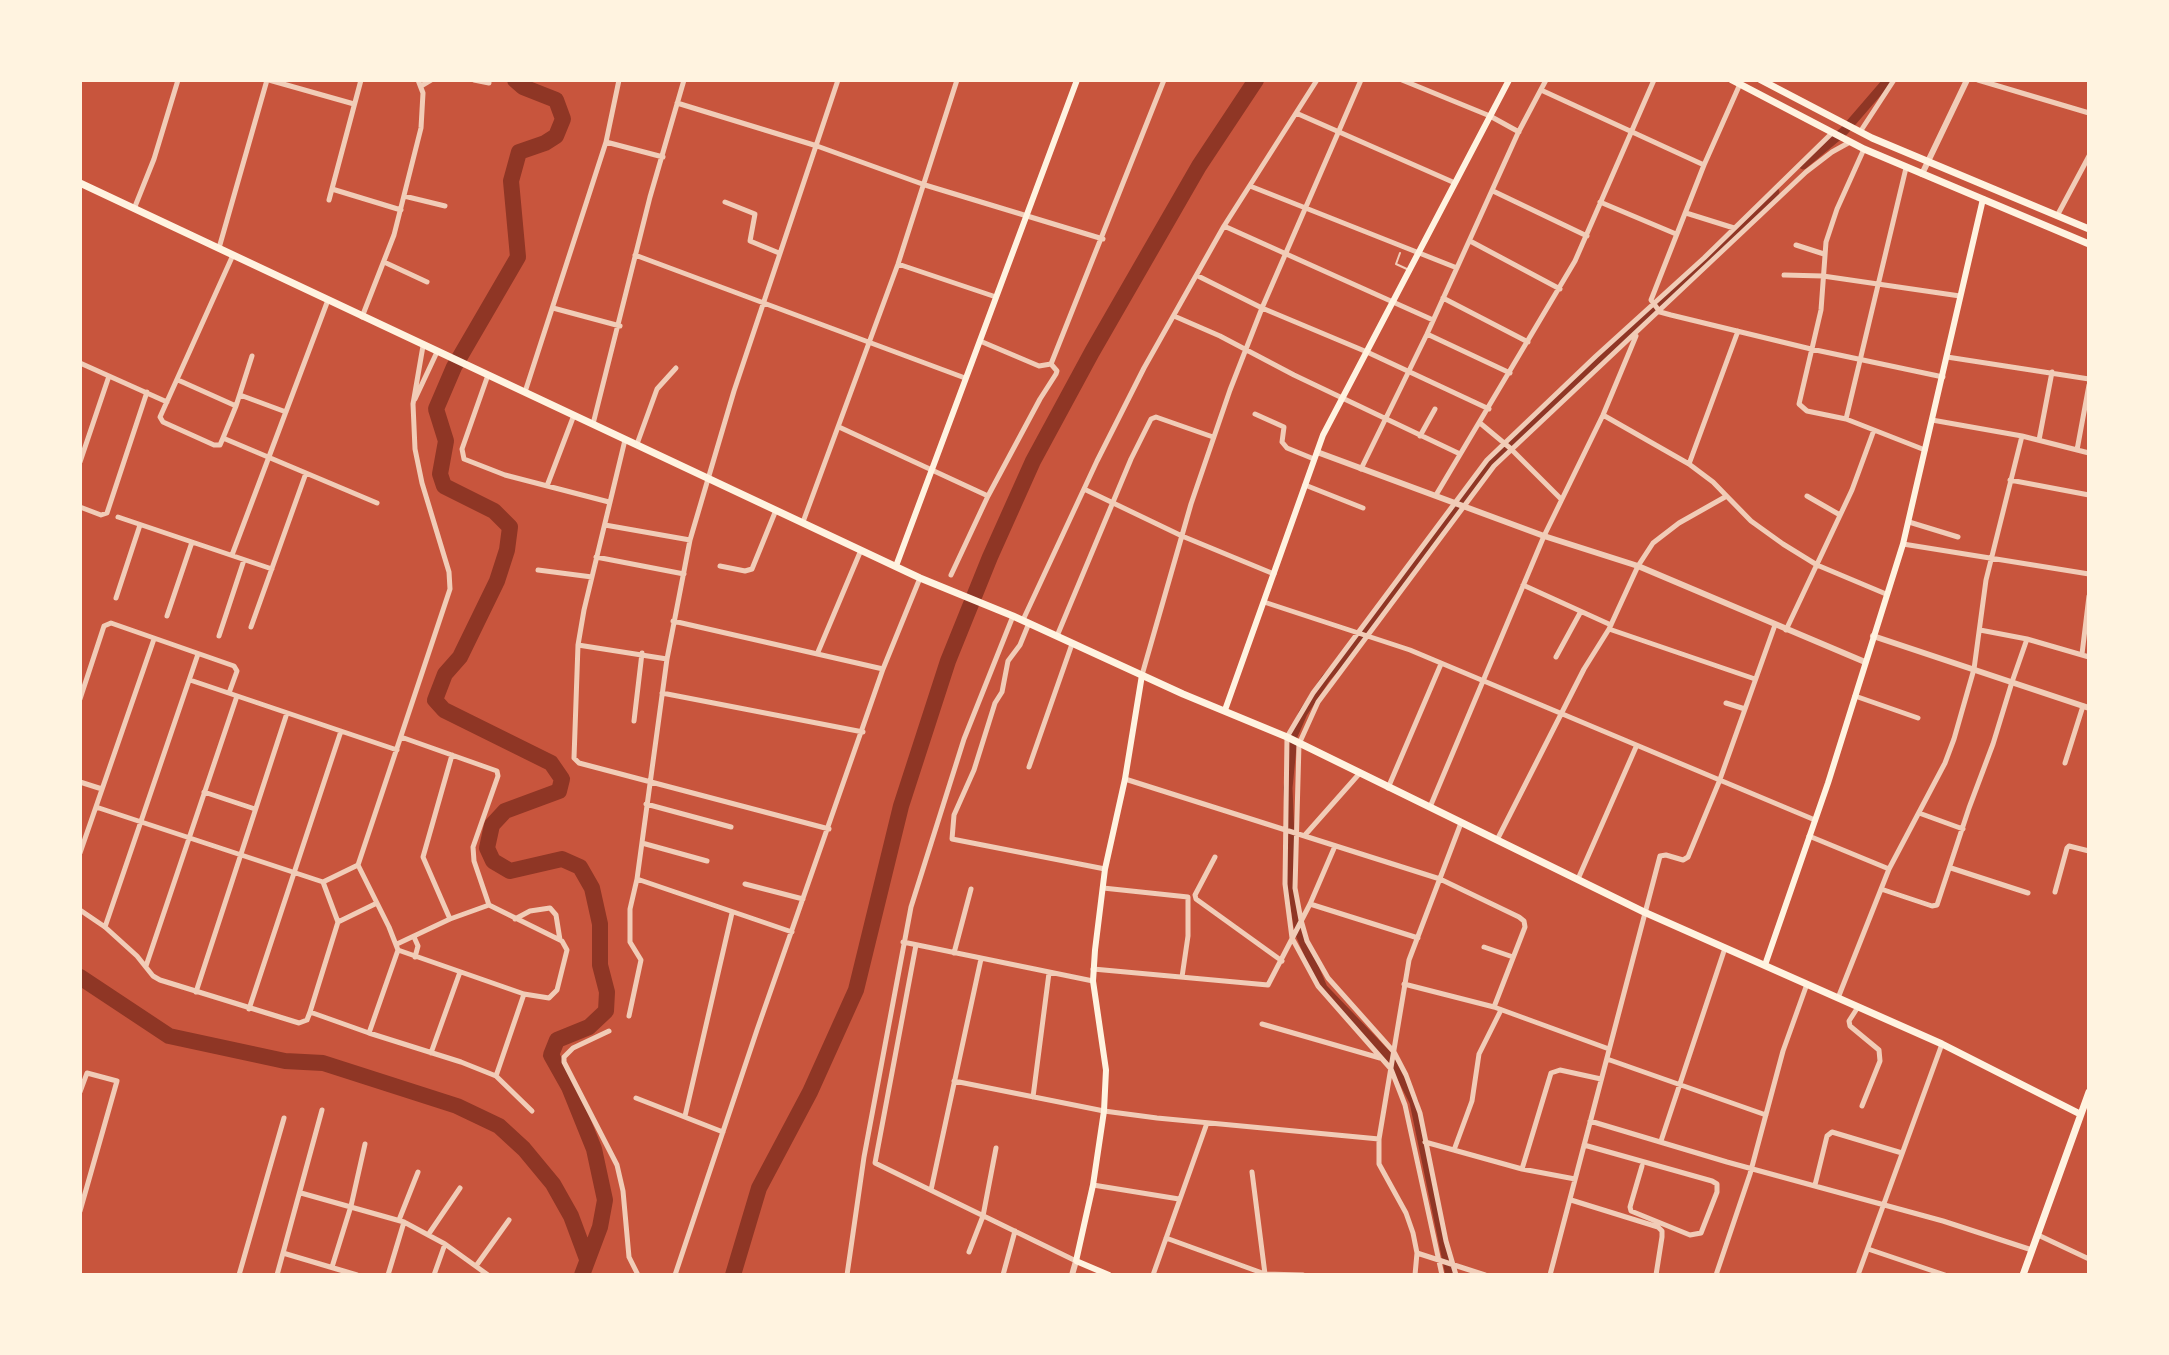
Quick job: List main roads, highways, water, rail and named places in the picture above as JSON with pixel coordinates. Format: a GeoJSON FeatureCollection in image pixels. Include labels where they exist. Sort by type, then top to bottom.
{"type":"FeatureCollection","features":[{"type":"Feature","properties":{"kind":"main road"},"geometry":{"type":"LineString","coordinates":[[896,566],[1077,80]]}},
{"type":"Feature","properties":{"kind":"main road"},"geometry":{"type":"LineString","coordinates":[[1225,710],[1315,455],[1509,80]]}},
{"type":"Feature","properties":{"kind":"main road"},"geometry":{"type":"LineString","coordinates":[[1761,80],[1773,83],[1857,131],[2089,229]]}},
{"type":"Feature","properties":{"kind":"main road"},"geometry":{"type":"LineString","coordinates":[[1736,82],[1864,149],[2089,244]]}},
{"type":"Feature","properties":{"kind":"main road"},"geometry":{"type":"LineString","coordinates":[[80,183],[920,578],[1293,740],[1644,912],[1942,1044],[2080,1114]]}},
{"type":"Feature","properties":{"kind":"main road"},"geometry":{"type":"LineString","coordinates":[[1765,965],[1903,544],[1983,199]]}},
{"type":"Feature","properties":{"kind":"main road"},"geometry":{"type":"LineString","coordinates":[[1109,1275],[1076,1261],[1093,1185],[1104,1111],[1106,1070],[1093,969],[1105,869],[1125,779],[1142,675]]}},
{"type":"Feature","properties":{"kind":"main road"},"geometry":{"type":"LineString","coordinates":[[2023,1275],[2089,1092]]}},
{"type":"Feature","properties":{"kind":"waterway"},"geometry":{"type":"LineString","coordinates":[[515,80],[523,87],[556,100],[563,119],[556,136],[519,152],[511,181],[518,257],[454,367],[436,409],[446,441],[440,474],[444,486],[494,511],[510,527],[507,550],[497,581],[460,657],[445,674],[435,700],[444,710],[551,763],[562,779],[559,791],[505,811],[492,825],[487,848],[493,861],[510,871],[562,859],[580,867],[592,888],[600,924],[600,965],[607,992],[606,1011],[589,1027],[557,1040],[551,1055],[569,1087],[594,1149],[605,1200],[600,1227],[582,1275]]}},
{"type":"Feature","properties":{"kind":"waterway"},"geometry":{"type":"LineString","coordinates":[[733,1275],[759,1188],[810,1092],[856,990],[901,806],[948,661],[990,557],[1033,461],[1092,352],[1199,166],[1256,80]]}},
{"type":"Feature","properties":{"kind":"waterway"},"geometry":{"type":"LineString","coordinates":[[1803,165],[1844,131],[1888,80]]}},
{"type":"Feature","properties":{"kind":"waterway"},"geometry":{"type":"LineString","coordinates":[[1450,1275],[1414,1102],[1393,1061],[1323,988],[1299,932],[1292,889],[1288,788],[1293,736],[1303,713],[1326,678],[1460,507],[1491,460],[1718,250],[1775,192]]}},
{"type":"Feature","properties":{"kind":"waterway"},"geometry":{"type":"LineString","coordinates":[[80,977],[169,1036],[285,1061],[323,1063],[457,1106],[499,1126],[524,1149],[553,1184],[571,1216],[587,1259]]}}]}
